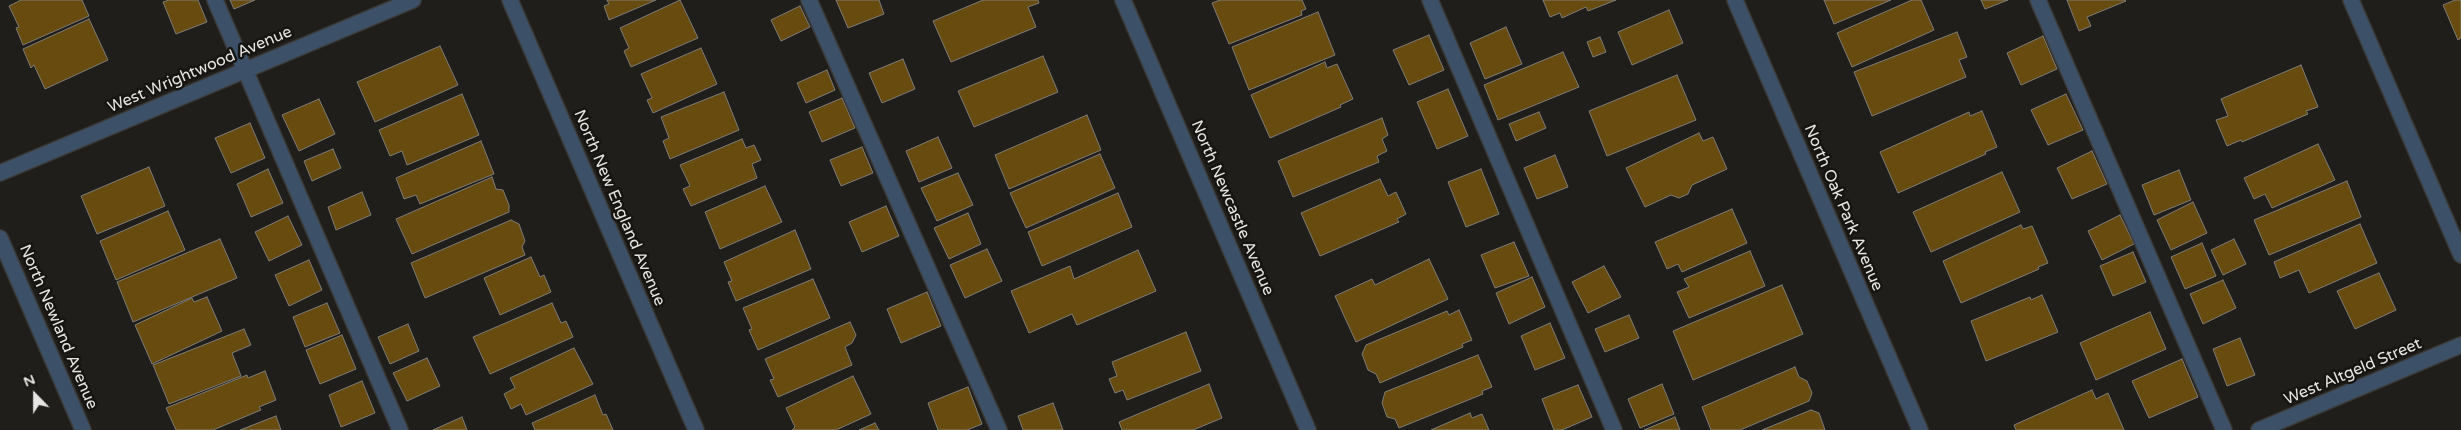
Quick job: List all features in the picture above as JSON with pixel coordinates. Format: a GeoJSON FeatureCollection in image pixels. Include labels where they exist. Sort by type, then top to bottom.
{"type":"FeatureCollection","features":[{"type":"Feature","properties":{"kind":"street"},"geometry":{"type":"LineString","coordinates":[[215,0],[400,430]]}},
{"type":"Feature","properties":{"kind":"street","name":"West Wrightwood Avenue"},"geometry":{"type":"LineString","coordinates":[[0,173],[413,0]]}},
{"type":"Feature","properties":{"kind":"street","name":"North New England Avenue"},"geometry":{"type":"LineString","coordinates":[[510,0],[696,430]]}},
{"type":"Feature","properties":{"kind":"street"},"geometry":{"type":"LineString","coordinates":[[809,0],[999,430]]}},
{"type":"Feature","properties":{"kind":"street","name":"North Newcastle Avenue"},"geometry":{"type":"LineString","coordinates":[[1123,0],[1308,430]]}},
{"type":"Feature","properties":{"kind":"street"},"geometry":{"type":"LineString","coordinates":[[1430,0],[1614,430]]}},
{"type":"Feature","properties":{"kind":"street","name":"North Oak Park Avenue"},"geometry":{"type":"LineString","coordinates":[[1735,0],[1920,430]]}},
{"type":"Feature","properties":{"kind":"street"},"geometry":{"type":"LineString","coordinates":[[2038,0],[2224,430]]}},
{"type":"Feature","properties":{"kind":"street"},"geometry":{"type":"LineString","coordinates":[[2351,0],[2461,255]]}},
{"type":"Feature","properties":{"kind":"street","name":"North Newland Avenue"},"geometry":{"type":"LineString","coordinates":[[0,238],[83,430]]}},
{"type":"Feature","properties":{"kind":"street","name":"West Altgeld Street"},"geometry":{"type":"LineString","coordinates":[[2259,430],[2461,345]]}},
{"type":"Feature","properties":{"kind":"building"},"geometry":{"type":"Polygon","coordinates":[[[21,0],[82,0],[89,16],[23,45],[16,28],[19,27],[9,6],[21,0]]]}},
{"type":"Feature","properties":{"kind":"building"},"geometry":{"type":"Polygon","coordinates":[[[169,0],[198,0],[207,22],[176,34],[163,2],[169,0]]]}},
{"type":"Feature","properties":{"kind":"building"},"geometry":{"type":"Polygon","coordinates":[[[230,0],[255,0],[234,9],[230,0]]]}},
{"type":"Feature","properties":{"kind":"building"},"geometry":{"type":"Polygon","coordinates":[[[607,0],[656,0],[609,20],[604,6],[609,4],[607,0]]]}},
{"type":"Feature","properties":{"kind":"building"},"geometry":{"type":"Polygon","coordinates":[[[680,0],[698,38],[631,67],[624,51],[629,48],[620,28],[680,0]]]}},
{"type":"Feature","properties":{"kind":"building"},"geometry":{"type":"Polygon","coordinates":[[[836,0],[879,0],[884,14],[848,28],[836,0]]]}},
{"type":"Feature","properties":{"kind":"building"},"geometry":{"type":"Polygon","coordinates":[[[983,0],[1038,0],[1039,3],[1028,7],[1036,27],[951,62],[933,21],[983,0]]]}},
{"type":"Feature","properties":{"kind":"building"},"geometry":{"type":"Polygon","coordinates":[[[1220,0],[1302,0],[1306,9],[1301,11],[1302,15],[1229,44],[1212,3],[1220,0]]]}},
{"type":"Feature","properties":{"kind":"building"},"geometry":{"type":"Polygon","coordinates":[[[1543,0],[1616,0],[1588,11],[1586,7],[1562,18],[1560,13],[1550,17],[1543,0]]]}},
{"type":"Feature","properties":{"kind":"building"},"geometry":{"type":"Polygon","coordinates":[[[1824,0],[1891,0],[1834,24],[1824,0]]]}},
{"type":"Feature","properties":{"kind":"building"},"geometry":{"type":"Polygon","coordinates":[[[1912,0],[1921,0],[1934,30],[1852,67],[1837,33],[1912,0]]]}},
{"type":"Feature","properties":{"kind":"building"},"geometry":{"type":"Polygon","coordinates":[[[1981,0],[2008,0],[1985,9],[1981,0]]]}},
{"type":"Feature","properties":{"kind":"building"},"geometry":{"type":"Polygon","coordinates":[[[2067,0],[2126,1],[2087,17],[2091,26],[2079,31],[2067,0]]]}},
{"type":"Feature","properties":{"kind":"building"},"geometry":{"type":"Polygon","coordinates":[[[2455,0],[2461,0],[2461,38],[2458,40],[2443,5],[2455,0]]]}},
{"type":"Feature","properties":{"kind":"building"},"geometry":{"type":"Polygon","coordinates":[[[800,6],[810,27],[781,41],[771,20],[800,6]]]}},
{"type":"Feature","properties":{"kind":"building"},"geometry":{"type":"Polygon","coordinates":[[[1669,10],[1683,43],[1632,65],[1618,32],[1669,10]]]}},
{"type":"Feature","properties":{"kind":"building"},"geometry":{"type":"Polygon","coordinates":[[[1318,12],[1335,55],[1249,90],[1232,47],[1318,12]]]}},
{"type":"Feature","properties":{"kind":"building"},"geometry":{"type":"Polygon","coordinates":[[[89,19],[108,60],[45,89],[34,65],[31,68],[23,49],[89,19]]]}},
{"type":"Feature","properties":{"kind":"building"},"geometry":{"type":"Polygon","coordinates":[[[1506,27],[1522,64],[1485,79],[1470,43],[1506,27]]]}},
{"type":"Feature","properties":{"kind":"building"},"geometry":{"type":"Polygon","coordinates":[[[1957,32],[1967,57],[1959,60],[1966,77],[1872,116],[1854,72],[1957,32]]]}},
{"type":"Feature","properties":{"kind":"building"},"geometry":{"type":"Polygon","coordinates":[[[1429,35],[1444,70],[1409,85],[1393,50],[1429,35]]]}},
{"type":"Feature","properties":{"kind":"building"},"geometry":{"type":"Polygon","coordinates":[[[2043,36],[2057,69],[2021,85],[2007,53],[2043,36]]]}},
{"type":"Feature","properties":{"kind":"building"},"geometry":{"type":"Polygon","coordinates":[[[1600,37],[1606,52],[1593,57],[1587,42],[1600,37]]]}},
{"type":"Feature","properties":{"kind":"building"},"geometry":{"type":"Polygon","coordinates":[[[440,46],[458,85],[375,122],[357,82],[440,46]]]}},
{"type":"Feature","properties":{"kind":"building"},"geometry":{"type":"Polygon","coordinates":[[[701,48],[717,84],[653,113],[647,100],[652,98],[641,74],[701,48]]]}},
{"type":"Feature","properties":{"kind":"building"},"geometry":{"type":"Polygon","coordinates":[[[1563,52],[1579,87],[1498,120],[1484,85],[1563,52]]]}},
{"type":"Feature","properties":{"kind":"building"},"geometry":{"type":"Polygon","coordinates":[[[1043,56],[1058,92],[974,127],[958,91],[1043,56]]]}},
{"type":"Feature","properties":{"kind":"building"},"geometry":{"type":"Polygon","coordinates":[[[903,59],[915,89],[882,103],[869,73],[903,59]]]}},
{"type":"Feature","properties":{"kind":"building"},"geometry":{"type":"Polygon","coordinates":[[[1325,62],[1327,68],[1337,64],[1353,99],[1340,105],[1341,107],[1270,138],[1251,95],[1325,62]]]}},
{"type":"Feature","properties":{"kind":"building"},"geometry":{"type":"Polygon","coordinates":[[[2301,65],[2318,107],[2306,111],[2308,114],[2242,142],[2241,140],[2227,146],[2216,120],[2228,116],[2221,99],[2301,65]]]}},
{"type":"Feature","properties":{"kind":"building"},"geometry":{"type":"Polygon","coordinates":[[[827,70],[835,90],[806,103],[797,83],[827,70]]]}},
{"type":"Feature","properties":{"kind":"building"},"geometry":{"type":"Polygon","coordinates":[[[1677,75],[1696,120],[1607,156],[1589,111],[1677,75]]]}},
{"type":"Feature","properties":{"kind":"building"},"geometry":{"type":"Polygon","coordinates":[[[1448,89],[1468,136],[1437,149],[1417,102],[1448,89]]]}},
{"type":"Feature","properties":{"kind":"building"},"geometry":{"type":"Polygon","coordinates":[[[724,92],[739,130],[670,159],[663,141],[669,138],[661,117],[724,92]]]}},
{"type":"Feature","properties":{"kind":"building"},"geometry":{"type":"Polygon","coordinates":[[[462,94],[479,135],[407,165],[402,151],[390,156],[379,130],[462,94]]]}},
{"type":"Feature","properties":{"kind":"building"},"geometry":{"type":"Polygon","coordinates":[[[2066,94],[2083,130],[2048,145],[2031,110],[2066,94]]]}},
{"type":"Feature","properties":{"kind":"building"},"geometry":{"type":"Polygon","coordinates":[[[842,98],[855,128],[822,142],[809,112],[842,98]]]}},
{"type":"Feature","properties":{"kind":"building"},"geometry":{"type":"Polygon","coordinates":[[[319,99],[335,134],[299,151],[282,115],[319,99]]]}},
{"type":"Feature","properties":{"kind":"building"},"geometry":{"type":"Polygon","coordinates":[[[1982,111],[1997,147],[1985,152],[1986,154],[1898,193],[1880,152],[1969,112],[1970,116],[1982,111]]]}},
{"type":"Feature","properties":{"kind":"building"},"geometry":{"type":"Polygon","coordinates":[[[1539,112],[1546,128],[1516,141],[1509,124],[1539,112]]]}},
{"type":"Feature","properties":{"kind":"building"},"geometry":{"type":"Polygon","coordinates":[[[1087,115],[1101,150],[1009,189],[995,155],[1087,115]]]}},
{"type":"Feature","properties":{"kind":"building"},"geometry":{"type":"Polygon","coordinates":[[[1382,118],[1388,135],[1382,139],[1387,151],[1377,156],[1379,162],[1293,197],[1278,161],[1382,118]]]}},
{"type":"Feature","properties":{"kind":"building"},"geometry":{"type":"Polygon","coordinates":[[[250,123],[265,158],[231,173],[215,138],[250,123]]]}},
{"type":"Feature","properties":{"kind":"building"},"geometry":{"type":"Polygon","coordinates":[[[1699,133],[1703,141],[1713,137],[1727,169],[1692,185],[1688,194],[1679,198],[1671,195],[1645,207],[1626,168],[1699,133]]]}},
{"type":"Feature","properties":{"kind":"building"},"geometry":{"type":"Polygon","coordinates":[[[938,137],[952,168],[919,182],[906,151],[938,137]]]}},
{"type":"Feature","properties":{"kind":"building"},"geometry":{"type":"Polygon","coordinates":[[[742,139],[746,148],[754,145],[761,160],[752,164],[757,178],[691,206],[683,189],[690,186],[680,165],[742,139]]]}},
{"type":"Feature","properties":{"kind":"building"},"geometry":{"type":"Polygon","coordinates":[[[481,141],[494,174],[420,204],[416,195],[404,199],[396,178],[481,141]]]}},
{"type":"Feature","properties":{"kind":"building"},"geometry":{"type":"Polygon","coordinates":[[[2318,144],[2335,180],[2272,208],[2265,194],[2254,199],[2244,178],[2318,144]]]}},
{"type":"Feature","properties":{"kind":"building"},"geometry":{"type":"Polygon","coordinates":[[[862,147],[873,173],[841,186],[830,160],[862,147]]]}},
{"type":"Feature","properties":{"kind":"building"},"geometry":{"type":"Polygon","coordinates":[[[333,149],[341,168],[312,181],[304,161],[333,149]]]}},
{"type":"Feature","properties":{"kind":"building"},"geometry":{"type":"Polygon","coordinates":[[[2092,151],[2107,184],[2072,199],[2057,168],[2092,151]]]}},
{"type":"Feature","properties":{"kind":"building"},"geometry":{"type":"Polygon","coordinates":[[[1100,154],[1115,188],[1026,228],[1010,193],[1100,154]]]}},
{"type":"Feature","properties":{"kind":"building"},"geometry":{"type":"Polygon","coordinates":[[[1555,155],[1568,187],[1537,199],[1524,168],[1555,155]]]}},
{"type":"Feature","properties":{"kind":"building"},"geometry":{"type":"Polygon","coordinates":[[[149,167],[165,206],[97,234],[81,196],[149,167]]]}},
{"type":"Feature","properties":{"kind":"building"},"geometry":{"type":"Polygon","coordinates":[[[268,169],[283,203],[251,217],[237,184],[268,169]]]}},
{"type":"Feature","properties":{"kind":"building"},"geometry":{"type":"Polygon","coordinates":[[[1481,169],[1499,214],[1466,227],[1448,182],[1481,169]]]}},
{"type":"Feature","properties":{"kind":"building"},"geometry":{"type":"Polygon","coordinates":[[[2179,170],[2191,200],[2154,215],[2142,185],[2179,170]]]}},
{"type":"Feature","properties":{"kind":"building"},"geometry":{"type":"Polygon","coordinates":[[[2002,172],[2020,212],[1931,252],[1913,212],[2002,172]]]}},
{"type":"Feature","properties":{"kind":"building"},"geometry":{"type":"Polygon","coordinates":[[[958,173],[973,205],[937,221],[921,188],[958,173]]]}},
{"type":"Feature","properties":{"kind":"building"},"geometry":{"type":"Polygon","coordinates":[[[492,177],[496,189],[503,190],[509,205],[509,212],[412,254],[396,219],[492,177]]]}},
{"type":"Feature","properties":{"kind":"building"},"geometry":{"type":"Polygon","coordinates":[[[1380,179],[1388,196],[1396,192],[1406,214],[1397,219],[1399,222],[1320,256],[1301,213],[1380,179]]]}},
{"type":"Feature","properties":{"kind":"building"},"geometry":{"type":"Polygon","coordinates":[[[2347,181],[2361,217],[2269,255],[2254,220],[2347,181]]]}},
{"type":"Feature","properties":{"kind":"building"},"geometry":{"type":"Polygon","coordinates":[[[765,186],[782,222],[720,249],[705,212],[765,186]]]}},
{"type":"Feature","properties":{"kind":"building"},"geometry":{"type":"Polygon","coordinates":[[[362,192],[371,215],[336,230],[328,207],[362,192]]]}},
{"type":"Feature","properties":{"kind":"building"},"geometry":{"type":"Polygon","coordinates":[[[1118,193],[1132,227],[1042,266],[1028,232],[1118,193]]]}},
{"type":"Feature","properties":{"kind":"building"},"geometry":{"type":"Polygon","coordinates":[[[2193,202],[2207,233],[2171,250],[2157,220],[2193,202]]]}},
{"type":"Feature","properties":{"kind":"building"},"geometry":{"type":"Polygon","coordinates":[[[886,206],[899,236],[862,252],[849,222],[886,206]]]}},
{"type":"Feature","properties":{"kind":"building"},"geometry":{"type":"Polygon","coordinates":[[[1732,209],[1747,243],[1682,272],[1678,264],[1667,269],[1655,242],[1732,209]]]}},
{"type":"Feature","properties":{"kind":"building"},"geometry":{"type":"Polygon","coordinates":[[[168,211],[185,250],[116,280],[100,241],[168,211]]]}},
{"type":"Feature","properties":{"kind":"building"},"geometry":{"type":"Polygon","coordinates":[[[968,213],[981,244],[949,259],[934,228],[968,213]]]}},
{"type":"Feature","properties":{"kind":"building"},"geometry":{"type":"Polygon","coordinates":[[[2120,215],[2134,244],[2102,260],[2088,231],[2120,215]]]}},
{"type":"Feature","properties":{"kind":"building"},"geometry":{"type":"Polygon","coordinates":[[[288,216],[302,245],[269,261],[255,232],[288,216]]]}},
{"type":"Feature","properties":{"kind":"building"},"geometry":{"type":"Polygon","coordinates":[[[511,220],[519,224],[525,241],[522,247],[525,255],[425,298],[411,263],[511,220]]]}},
{"type":"Feature","properties":{"kind":"building"},"geometry":{"type":"Polygon","coordinates":[[[2360,224],[2377,263],[2309,293],[2299,270],[2280,278],[2274,262],[2360,224]]]}},
{"type":"Feature","properties":{"kind":"building"},"geometry":{"type":"Polygon","coordinates":[[[2021,225],[2023,229],[2032,226],[2048,263],[2038,267],[2039,269],[1961,303],[1943,261],[2021,225]]]}},
{"type":"Feature","properties":{"kind":"building"},"geometry":{"type":"Polygon","coordinates":[[[795,230],[811,269],[736,301],[728,282],[732,281],[724,262],[795,230]]]}},
{"type":"Feature","properties":{"kind":"building"},"geometry":{"type":"Polygon","coordinates":[[[220,239],[237,278],[133,322],[117,282],[220,239]]]}},
{"type":"Feature","properties":{"kind":"building"},"geometry":{"type":"Polygon","coordinates":[[[2234,239],[2246,264],[2223,275],[2211,250],[2234,239]]]}},
{"type":"Feature","properties":{"kind":"building"},"geometry":{"type":"Polygon","coordinates":[[[1514,242],[1529,276],[1495,288],[1481,255],[1514,242]]]}},
{"type":"Feature","properties":{"kind":"building"},"geometry":{"type":"Polygon","coordinates":[[[2202,243],[2216,276],[2185,289],[2171,257],[2202,243]]]}},
{"type":"Feature","properties":{"kind":"building"},"geometry":{"type":"Polygon","coordinates":[[[987,249],[1002,281],[965,298],[950,265],[987,249]]]}},
{"type":"Feature","properties":{"kind":"building"},"geometry":{"type":"Polygon","coordinates":[[[1138,250],[1156,291],[1077,325],[1072,314],[1029,333],[1011,291],[1070,266],[1074,279],[1138,250]]]}},
{"type":"Feature","properties":{"kind":"building"},"geometry":{"type":"Polygon","coordinates":[[[1750,251],[1765,286],[1689,318],[1677,292],[1689,287],[1684,279],[1750,251]]]}},
{"type":"Feature","properties":{"kind":"building"},"geometry":{"type":"Polygon","coordinates":[[[2133,252],[2146,282],[2113,296],[2100,266],[2133,252]]]}},
{"type":"Feature","properties":{"kind":"building"},"geometry":{"type":"Polygon","coordinates":[[[531,257],[540,277],[544,275],[551,292],[500,315],[484,278],[531,257]]]}},
{"type":"Feature","properties":{"kind":"building"},"geometry":{"type":"Polygon","coordinates":[[[1429,259],[1448,299],[1356,342],[1335,296],[1372,279],[1375,285],[1429,259]]]}},
{"type":"Feature","properties":{"kind":"building"},"geometry":{"type":"Polygon","coordinates":[[[309,260],[322,290],[289,306],[275,275],[309,260]]]}},
{"type":"Feature","properties":{"kind":"building"},"geometry":{"type":"Polygon","coordinates":[[[1604,266],[1621,297],[1588,313],[1572,282],[1604,266]]]}},
{"type":"Feature","properties":{"kind":"building"},"geometry":{"type":"Polygon","coordinates":[[[2379,273],[2396,310],[2355,329],[2337,291],[2379,273]]]}},
{"type":"Feature","properties":{"kind":"building"},"geometry":{"type":"Polygon","coordinates":[[[1532,277],[1545,307],[1509,324],[1496,293],[1532,277]]]}},
{"type":"Feature","properties":{"kind":"building"},"geometry":{"type":"Polygon","coordinates":[[[813,279],[830,318],[758,350],[749,330],[752,329],[743,308],[813,279]]]}},
{"type":"Feature","properties":{"kind":"building"},"geometry":{"type":"Polygon","coordinates":[[[2223,280],[2236,308],[2203,324],[2190,294],[2223,280]]]}},
{"type":"Feature","properties":{"kind":"building"},"geometry":{"type":"Polygon","coordinates":[[[1782,285],[1803,334],[1693,380],[1673,331],[1782,285]]]}},
{"type":"Feature","properties":{"kind":"building"},"geometry":{"type":"Polygon","coordinates":[[[927,292],[941,326],[901,343],[887,309],[927,292]]]}},
{"type":"Feature","properties":{"kind":"building"},"geometry":{"type":"Polygon","coordinates":[[[2042,295],[2058,332],[1986,361],[1971,321],[2030,297],[2031,300],[2042,295]]]}},
{"type":"Feature","properties":{"kind":"building"},"geometry":{"type":"Polygon","coordinates":[[[207,297],[222,331],[152,364],[135,325],[192,298],[194,302],[207,297]]]}},
{"type":"Feature","properties":{"kind":"building"},"geometry":{"type":"Polygon","coordinates":[[[327,303],[340,333],[305,347],[293,317],[327,303]]]}},
{"type":"Feature","properties":{"kind":"building"},"geometry":{"type":"Polygon","coordinates":[[[552,303],[561,323],[566,321],[573,337],[490,374],[473,337],[552,303]]]}},
{"type":"Feature","properties":{"kind":"building"},"geometry":{"type":"Polygon","coordinates":[[[1459,310],[1472,340],[1462,344],[1463,347],[1380,383],[1376,374],[1368,370],[1362,354],[1366,345],[1447,311],[1449,315],[1459,310]]]}},
{"type":"Feature","properties":{"kind":"building"},"geometry":{"type":"Polygon","coordinates":[[[2150,312],[2166,349],[2096,380],[2080,343],[2150,312]]]}},
{"type":"Feature","properties":{"kind":"building"},"geometry":{"type":"Polygon","coordinates":[[[1629,315],[1639,338],[1605,352],[1595,329],[1629,315]]]}},
{"type":"Feature","properties":{"kind":"building"},"geometry":{"type":"Polygon","coordinates":[[[850,322],[856,335],[852,343],[845,347],[852,365],[778,397],[770,380],[774,379],[765,359],[850,322]]]}},
{"type":"Feature","properties":{"kind":"building"},"geometry":{"type":"Polygon","coordinates":[[[1550,323],[1565,358],[1535,370],[1521,336],[1550,323]]]}},
{"type":"Feature","properties":{"kind":"building"},"geometry":{"type":"Polygon","coordinates":[[[408,324],[419,351],[390,364],[378,337],[408,324]]]}},
{"type":"Feature","properties":{"kind":"building"},"geometry":{"type":"Polygon","coordinates":[[[244,329],[251,345],[232,353],[241,376],[169,404],[153,365],[244,329]]]}},
{"type":"Feature","properties":{"kind":"building"},"geometry":{"type":"Polygon","coordinates":[[[1186,332],[1201,371],[1127,400],[1123,390],[1115,393],[1109,379],[1117,376],[1112,362],[1186,332]]]}},
{"type":"Feature","properties":{"kind":"building"},"geometry":{"type":"Polygon","coordinates":[[[342,335],[356,369],[320,384],[306,350],[342,335]]]}},
{"type":"Feature","properties":{"kind":"building"},"geometry":{"type":"Polygon","coordinates":[[[2240,338],[2255,375],[2227,386],[2213,349],[2240,338]]]}},
{"type":"Feature","properties":{"kind":"building"},"geometry":{"type":"Polygon","coordinates":[[[574,348],[593,384],[526,415],[521,404],[511,409],[504,394],[515,388],[510,378],[574,348]]]}},
{"type":"Feature","properties":{"kind":"building"},"geometry":{"type":"Polygon","coordinates":[[[1478,355],[1492,387],[1482,391],[1483,394],[1399,428],[1395,419],[1387,417],[1382,403],[1385,392],[1478,355]]]}},
{"type":"Feature","properties":{"kind":"building"},"geometry":{"type":"Polygon","coordinates":[[[427,358],[440,386],[407,401],[393,373],[427,358]]]}},
{"type":"Feature","properties":{"kind":"building"},"geometry":{"type":"Polygon","coordinates":[[[2182,359],[2198,397],[2149,418],[2132,381],[2182,359]]]}},
{"type":"Feature","properties":{"kind":"building"},"geometry":{"type":"Polygon","coordinates":[[[1795,367],[1799,377],[1807,381],[1812,393],[1809,401],[1740,430],[1711,430],[1702,407],[1795,367]]]}},
{"type":"Feature","properties":{"kind":"building"},"geometry":{"type":"Polygon","coordinates":[[[265,371],[276,400],[259,407],[261,410],[213,430],[176,430],[166,408],[247,375],[248,378],[265,371]]]}},
{"type":"Feature","properties":{"kind":"building"},"geometry":{"type":"Polygon","coordinates":[[[853,376],[871,414],[836,430],[792,430],[795,427],[786,408],[853,376]]]}},
{"type":"Feature","properties":{"kind":"building"},"geometry":{"type":"Polygon","coordinates":[[[362,381],[375,413],[341,427],[329,395],[362,381]]]}},
{"type":"Feature","properties":{"kind":"building"},"geometry":{"type":"Polygon","coordinates":[[[1209,384],[1222,418],[1193,430],[1122,430],[1119,422],[1209,384]]]}},
{"type":"Feature","properties":{"kind":"building"},"geometry":{"type":"Polygon","coordinates":[[[1662,384],[1674,414],[1640,428],[1628,399],[1662,384]]]}},
{"type":"Feature","properties":{"kind":"building"},"geometry":{"type":"Polygon","coordinates":[[[1578,385],[1592,417],[1562,430],[1554,430],[1542,399],[1578,385]]]}},
{"type":"Feature","properties":{"kind":"building"},"geometry":{"type":"Polygon","coordinates":[[[968,387],[982,424],[967,430],[938,430],[928,403],[968,387]]]}},
{"type":"Feature","properties":{"kind":"building"},"geometry":{"type":"Polygon","coordinates":[[[2092,390],[2096,399],[2108,393],[2124,430],[2016,430],[2014,425],[2092,390]]]}},
{"type":"Feature","properties":{"kind":"building"},"geometry":{"type":"Polygon","coordinates":[[[595,395],[603,415],[606,414],[613,430],[535,430],[532,423],[595,395]]]}},
{"type":"Feature","properties":{"kind":"building"},"geometry":{"type":"Polygon","coordinates":[[[1053,403],[1063,430],[1023,430],[1018,416],[1053,403]]]}},
{"type":"Feature","properties":{"kind":"building"},"geometry":{"type":"Polygon","coordinates":[[[1811,410],[1819,413],[1825,430],[1762,430],[1811,410]]]}},
{"type":"Feature","properties":{"kind":"building"},"geometry":{"type":"Polygon","coordinates":[[[1470,413],[1472,418],[1482,414],[1489,430],[1431,430],[1470,413]]]}},
{"type":"Feature","properties":{"kind":"building"},"geometry":{"type":"Polygon","coordinates":[[[276,416],[281,430],[240,430],[276,416]]]}},
{"type":"Feature","properties":{"kind":"building"},"geometry":{"type":"Polygon","coordinates":[[[462,417],[467,430],[433,430],[462,417]]]}},
{"type":"Feature","properties":{"kind":"building"},"geometry":{"type":"Polygon","coordinates":[[[1675,417],[1680,430],[1644,430],[1675,417]]]}},
{"type":"Feature","properties":{"kind":"building"},"geometry":{"type":"Polygon","coordinates":[[[875,423],[879,430],[859,430],[875,423]]]}}]}
